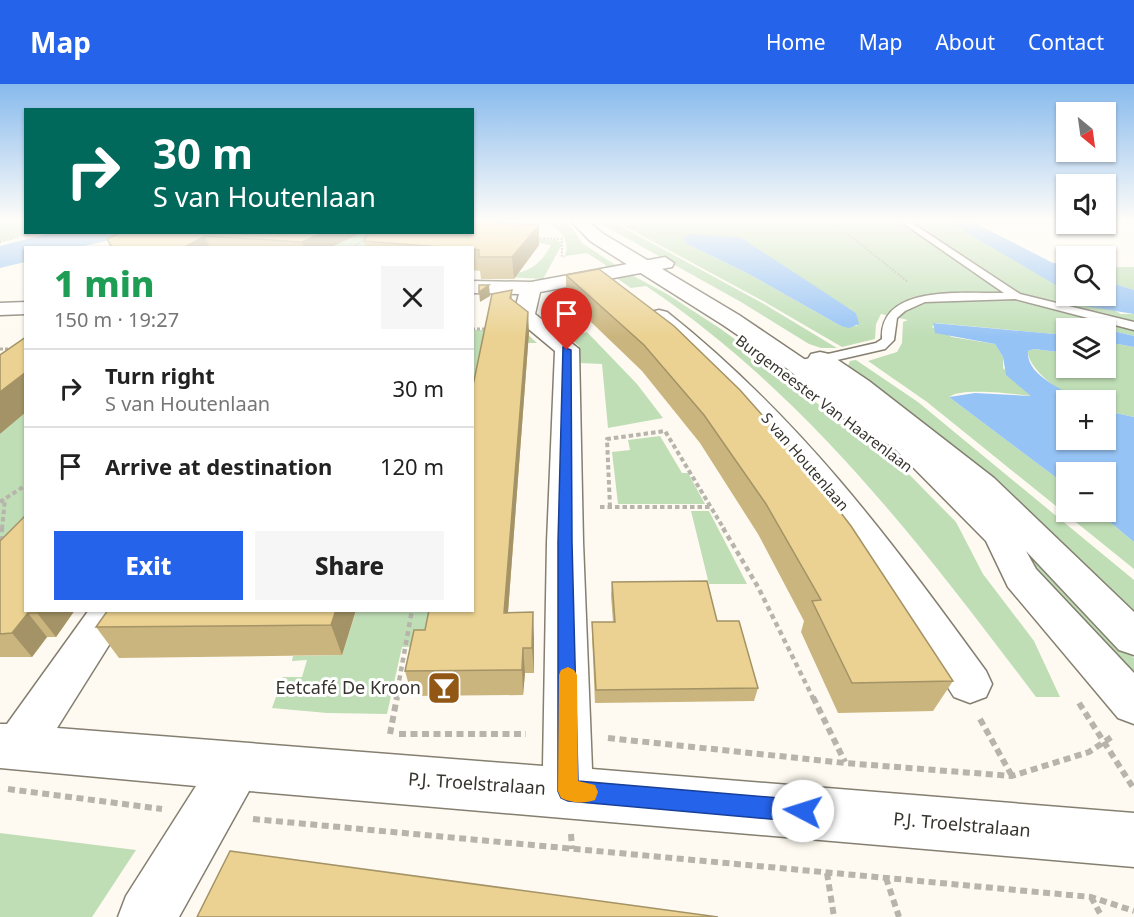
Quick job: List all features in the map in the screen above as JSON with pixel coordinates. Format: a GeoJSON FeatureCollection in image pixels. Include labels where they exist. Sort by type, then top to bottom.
{"type":"FeatureCollection","features":[{"type":"Feature","properties":{"kind":"street","name":"Burgemeester Van Haarenlaan"},"geometry":{"type":"LineString","coordinates":[[644,260],[655,265]]}},
{"type":"Feature","properties":{"kind":"street","name":"Burgemeester Van Haarenlaan"},"geometry":{"type":"LineString","coordinates":[[648,260],[731,320],[860,387],[984,485],[1134,638]]}},
{"type":"Feature","properties":{"kind":"street"},"geometry":{"type":"LineString","coordinates":[[474,287],[531,288],[655,265]]}},
{"type":"Feature","properties":{"kind":"street","name":"S van Houtenlaan"},"geometry":{"type":"LineString","coordinates":[[601,276],[636,300],[711,360],[801,453],[889,563],[970,684]]}},
{"type":"Feature","properties":{"kind":"street"},"geometry":{"type":"LineString","coordinates":[[531,288],[524,316],[567,350],[565,506],[568,791]]}},
{"type":"Feature","properties":{"kind":"street"},"geometry":{"type":"LineString","coordinates":[[0,309],[24,308]]}},
{"type":"Feature","properties":{"kind":"street","name":"Burgemeester Van Haarenlaan"},"geometry":{"type":"LineString","coordinates":[[809,362],[861,418],[903,441],[1000,535],[1021,577],[1134,704]]}},
{"type":"Feature","properties":{"kind":"street"},"geometry":{"type":"LineString","coordinates":[[6,761],[110,612]]}},
{"type":"Feature","properties":{"kind":"street","name":"P.J. Troelstralaan"},"geometry":{"type":"LineString","coordinates":[[6,761],[235,768],[568,791],[1134,840]]}},
{"type":"Feature","properties":{"kind":"street"},"geometry":{"type":"LineString","coordinates":[[147,917],[235,768]]}},
{"type":"Feature","properties":{"kind":"lane"},"geometry":{"type":"LineString","coordinates":[[962,260],[1016,296],[1039,304],[1134,326]]}},
{"type":"Feature","properties":{"kind":"lane"},"geometry":{"type":"LineString","coordinates":[[809,362],[880,346],[888,340],[886,324],[890,316],[912,303],[942,298],[1016,296]]}},
{"type":"Feature","properties":{"kind":"path"},"geometry":{"type":"LineString","coordinates":[[880,260],[906,281],[942,298]]}},
{"type":"Feature","properties":{"kind":"path"},"geometry":{"type":"LineString","coordinates":[[0,349],[18,349]]}},
{"type":"Feature","properties":{"kind":"path"},"geometry":{"type":"LineString","coordinates":[[610,507],[607,439],[665,431],[758,587],[845,763]]}},
{"type":"Feature","properties":{"kind":"path"},"geometry":{"type":"LineString","coordinates":[[0,550],[2,501],[24,486]]}},
{"type":"Feature","properties":{"kind":"path"},"geometry":{"type":"LineString","coordinates":[[565,506],[711,507]]}},
{"type":"Feature","properties":{"kind":"path"},"geometry":{"type":"LineString","coordinates":[[390,734],[412,612]]}},
{"type":"Feature","properties":{"kind":"path"},"geometry":{"type":"LineString","coordinates":[[970,684],[974,708],[1012,776]]}},
{"type":"Feature","properties":{"kind":"path"},"geometry":{"type":"LineString","coordinates":[[1076,697],[1134,789]]}},
{"type":"Feature","properties":{"kind":"path"},"geometry":{"type":"LineString","coordinates":[[6,761],[208,814],[1091,897],[1134,911]]}},
{"type":"Feature","properties":{"kind":"path"},"geometry":{"type":"LineString","coordinates":[[827,873],[834,917]]}},
{"type":"Feature","properties":{"kind":"path"},"geometry":{"type":"LineString","coordinates":[[886,878],[899,917]]}},
{"type":"Feature","properties":{"kind":"path"},"geometry":{"type":"LineString","coordinates":[[1091,897],[1102,917]]}},
{"type":"Feature","properties":{"kind":"green space"},"geometry":{"type":"Polygon","coordinates":[[[474,260],[499,260],[474,271],[474,260]]]}},
{"type":"Feature","properties":{"kind":"green space"},"geometry":{"type":"Polygon","coordinates":[[[540,260],[553,260],[543,279],[507,277],[510,273],[517,273],[535,265],[540,260]]]}},
{"type":"Feature","properties":{"kind":"green space"},"geometry":{"type":"Polygon","coordinates":[[[598,260],[608,260],[620,268],[595,271],[607,266],[598,260]]]}},
{"type":"Feature","properties":{"kind":"green space"},"geometry":{"type":"Polygon","coordinates":[[[666,260],[683,260],[764,304],[837,348],[821,348],[809,344],[741,302],[666,260]]]}},
{"type":"Feature","properties":{"kind":"green space"},"geometry":{"type":"Polygon","coordinates":[[[687,260],[720,260],[841,326],[857,326],[856,313],[845,306],[727,260],[1030,260],[1056,275],[1056,306],[1106,306],[1121,314],[1134,314],[1134,323],[1082,310],[1079,316],[1087,318],[1056,318],[1056,334],[935,323],[932,327],[952,337],[995,344],[1003,357],[1003,368],[1032,396],[965,392],[949,397],[1056,477],[1056,506],[927,402],[868,361],[897,352],[902,343],[903,322],[908,320],[881,314],[876,324],[875,339],[842,347],[687,260]]]}},
{"type":"Feature","properties":{"kind":"green space"},"geometry":{"type":"Polygon","coordinates":[[[1116,267],[1134,267],[1134,290],[1116,284],[1116,267]]]}},
{"type":"Feature","properties":{"kind":"green space"},"geometry":{"type":"Polygon","coordinates":[[[630,274],[667,294],[721,329],[800,388],[844,427],[891,456],[956,522],[983,574],[1034,641],[1060,697],[1036,697],[905,529],[810,423],[759,374],[704,328],[646,286],[631,288],[618,279],[630,274]]]}},
{"type":"Feature","properties":{"kind":"green space"},"geometry":{"type":"Polygon","coordinates":[[[1116,325],[1134,329],[1134,336],[1116,332],[1116,325]]]}},
{"type":"Feature","properties":{"kind":"green space"},"geometry":{"type":"Polygon","coordinates":[[[474,330],[523,330],[537,343],[528,343],[528,339],[474,423],[474,330]]]}},
{"type":"Feature","properties":{"kind":"green space"},"geometry":{"type":"Polygon","coordinates":[[[587,332],[637,384],[663,418],[608,428],[602,364],[580,363],[579,346],[568,336],[587,332]]]}},
{"type":"Feature","properties":{"kind":"green space"},"geometry":{"type":"Polygon","coordinates":[[[1116,344],[1134,347],[1134,417],[1116,413],[1116,390],[1060,390],[1057,388],[1040,374],[1029,358],[1028,351],[1034,349],[1056,352],[1056,378],[1116,378],[1116,344]]]}},
{"type":"Feature","properties":{"kind":"green space"},"geometry":{"type":"Polygon","coordinates":[[[856,360],[918,402],[1056,516],[1056,522],[1064,522],[1134,580],[1134,625],[847,368],[850,361],[856,360]]]}},
{"type":"Feature","properties":{"kind":"green space"},"geometry":{"type":"Polygon","coordinates":[[[24,413],[24,557],[0,585],[0,434],[24,413]]]}},
{"type":"Feature","properties":{"kind":"green space"},"geometry":{"type":"Polygon","coordinates":[[[660,436],[682,473],[688,473],[705,504],[618,504],[612,452],[630,450],[628,440],[660,436]]]}},
{"type":"Feature","properties":{"kind":"green space"},"geometry":{"type":"Polygon","coordinates":[[[691,511],[709,511],[747,584],[709,584],[691,511]]]}},
{"type":"Feature","properties":{"kind":"green space"},"geometry":{"type":"Polygon","coordinates":[[[1076,522],[1110,522],[1134,542],[1134,569],[1076,522]]]}},
{"type":"Feature","properties":{"kind":"green space"},"geometry":{"type":"Polygon","coordinates":[[[1022,546],[1085,605],[1134,658],[1134,680],[1030,563],[1022,546]]]}},
{"type":"Feature","properties":{"kind":"green space"},"geometry":{"type":"Polygon","coordinates":[[[356,612],[439,612],[448,646],[402,647],[387,714],[327,713],[272,708],[283,677],[302,677],[307,660],[292,661],[293,656],[342,655],[356,612]]]}},
{"type":"Feature","properties":{"kind":"green space"},"geometry":{"type":"Polygon","coordinates":[[[0,833],[136,850],[92,917],[0,917],[0,833]]]}},
{"type":"Feature","properties":{"kind":"water"},"geometry":{"type":"Polygon","coordinates":[[[0,260],[24,260],[24,262],[0,268],[0,260]]]}},
{"type":"Feature","properties":{"kind":"water"},"geometry":{"type":"Polygon","coordinates":[[[720,260],[775,260],[856,313],[859,324],[849,328],[841,326],[720,260]]]}},
{"type":"Feature","properties":{"kind":"water"},"geometry":{"type":"Polygon","coordinates":[[[1013,260],[1047,260],[1056,263],[1056,285],[1013,260]]]}},
{"type":"Feature","properties":{"kind":"water"},"geometry":{"type":"Polygon","coordinates":[[[1116,284],[1134,290],[1134,314],[1084,306],[1116,306],[1116,284]]]}},
{"type":"Feature","properties":{"kind":"water"},"geometry":{"type":"Polygon","coordinates":[[[933,323],[1056,334],[1056,352],[1034,349],[1028,351],[1029,360],[1039,375],[1063,390],[1056,390],[1056,450],[1116,450],[1116,413],[1134,417],[1134,542],[1110,522],[1116,522],[1116,462],[1056,462],[1056,477],[949,397],[975,393],[1031,396],[1006,375],[1003,357],[995,344],[935,333],[933,323]]]}},
{"type":"Feature","properties":{"kind":"water"},"geometry":{"type":"Polygon","coordinates":[[[1116,332],[1134,336],[1134,347],[1116,344],[1116,332]]]}},
{"type":"Feature","properties":{"kind":"building"},"geometry":{"type":"Polygon","coordinates":[[[599,269],[674,326],[740,390],[792,449],[851,526],[953,681],[852,683],[812,601],[821,600],[766,504],[704,415],[644,345],[566,275],[599,269]]]}},
{"type":"Feature","properties":{"kind":"building"},"geometry":{"type":"Polygon","coordinates":[[[479,285],[489,285],[479,292],[479,285]]]}},
{"type":"Feature","properties":{"kind":"building"},"geometry":{"type":"Polygon","coordinates":[[[512,290],[510,298],[528,312],[504,613],[533,612],[532,648],[523,648],[522,670],[405,671],[414,630],[425,630],[429,612],[474,612],[474,380],[492,294],[512,290]]]}},
{"type":"Feature","properties":{"kind":"building"},"geometry":{"type":"Polygon","coordinates":[[[24,338],[24,374],[0,392],[0,355],[24,338]]]}},
{"type":"Feature","properties":{"kind":"building"},"geometry":{"type":"Polygon","coordinates":[[[24,517],[24,612],[38,612],[28,613],[12,633],[0,634],[0,541],[24,517]]]}},
{"type":"Feature","properties":{"kind":"building"},"geometry":{"type":"Polygon","coordinates":[[[707,581],[717,621],[739,621],[758,688],[596,690],[592,622],[615,622],[612,582],[707,581]]]}},
{"type":"Feature","properties":{"kind":"building"},"geometry":{"type":"Polygon","coordinates":[[[107,612],[335,612],[331,625],[96,627],[107,612]]]}},
{"type":"Feature","properties":{"kind":"building"},"geometry":{"type":"Polygon","coordinates":[[[230,851],[718,917],[197,917],[230,851]]]}},
{"type":"Feature","properties":{"kind":"slow traffic"},"geometry":{"type":"LineString","coordinates":[[568,675],[568,791],[588,792]]}},
{"type":"Feature","properties":{"kind":"place","name":"Eetcafé De Kroon"},"geometry":{"type":"Point","coordinates":[444,688]}},
{"type":"Feature","properties":{"kind":"route"},"geometry":{"type":"LineString","coordinates":[[567,350],[565,542],[568,791],[803,811]]}}]}
